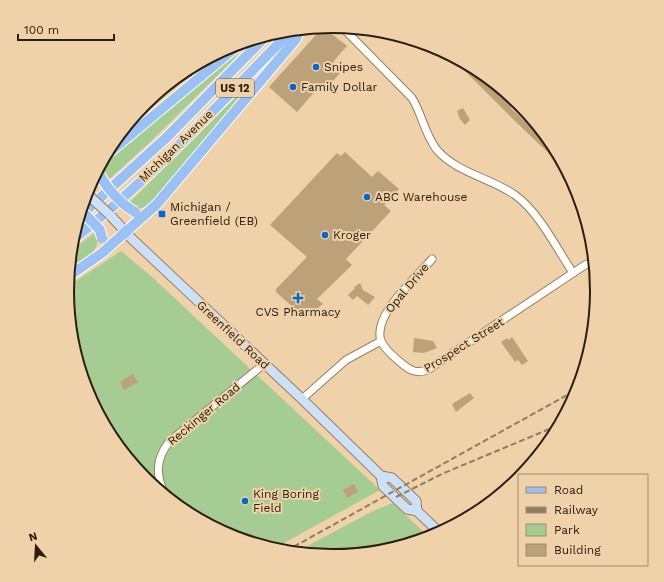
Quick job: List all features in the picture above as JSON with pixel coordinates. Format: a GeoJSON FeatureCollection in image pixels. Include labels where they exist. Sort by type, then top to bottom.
{"type":"FeatureCollection","features":[{"type":"Feature","properties":{"kind":"main road"},"geometry":{"type":"LineString","coordinates":[[75,271],[97,256],[123,229],[146,215],[167,194],[291,45],[296,35]]}},
{"type":"Feature","properties":{"kind":"main road","name":"Michigan Avenue"},"geometry":{"type":"LineString","coordinates":[[81,233],[103,216],[178,147],[285,37]]}},
{"type":"Feature","properties":{"kind":"main road","name":"Michigan Avenue"},"geometry":{"type":"LineString","coordinates":[[88,209],[167,137],[258,44]]}},
{"type":"Feature","properties":{"kind":"main road"},"geometry":{"type":"LineString","coordinates":[[121,143],[223,58]]}},
{"type":"Feature","properties":{"kind":"main road"},"geometry":{"type":"LineString","coordinates":[[102,175],[107,186],[128,208],[146,215]]}},
{"type":"Feature","properties":{"kind":"main road","name":"Greenfield Road"},"geometry":{"type":"LineString","coordinates":[[92,198],[132,239],[302,399],[381,476],[383,486],[407,509],[417,511],[435,527]]}},
{"type":"Feature","properties":{"kind":"main road"},"geometry":{"type":"LineString","coordinates":[[86,215],[100,230],[102,238],[97,256]]}},
{"type":"Feature","properties":{"kind":"street"},"geometry":{"type":"LineString","coordinates":[[349,34],[412,98],[420,112],[430,139],[438,150],[452,163],[503,187],[522,201],[533,213],[573,273]]}},
{"type":"Feature","properties":{"kind":"street"},"geometry":{"type":"LineString","coordinates":[[195,73],[197,79]]}},
{"type":"Feature","properties":{"kind":"street","name":"Opal Drive"},"geometry":{"type":"LineString","coordinates":[[381,341],[379,329],[386,311],[432,259]]}},
{"type":"Feature","properties":{"kind":"street","name":"Prospect Street"},"geometry":{"type":"LineString","coordinates":[[381,341],[387,351],[408,369],[416,372],[425,372],[588,264]]}},
{"type":"Feature","properties":{"kind":"street"},"geometry":{"type":"LineString","coordinates":[[302,399],[327,375],[346,360],[381,341]]}},
{"type":"Feature","properties":{"kind":"street","name":"Reckinger Road"},"geometry":{"type":"LineString","coordinates":[[159,482],[157,470],[162,451],[169,442],[264,364]]}},
{"type":"Feature","properties":{"kind":"green space"},"geometry":{"type":"Polygon","coordinates":[[[241,50],[150,142],[106,182],[104,172],[114,153],[241,50]]]}},
{"type":"Feature","properties":{"kind":"green space"},"geometry":{"type":"Polygon","coordinates":[[[265,68],[153,202],[141,208],[128,204],[265,68]]]}},
{"type":"Feature","properties":{"kind":"green space"},"geometry":{"type":"Polygon","coordinates":[[[96,232],[97,245],[94,250],[86,258],[76,264],[78,246],[96,232]]]}},
{"type":"Feature","properties":{"kind":"green space"},"geometry":{"type":"Polygon","coordinates":[[[121,251],[152,277],[380,490],[282,544],[233,529],[189,506],[162,485],[138,461],[117,434],[101,405],[88,374],[79,341],[76,325],[75,282],[121,251]]]}},
{"type":"Feature","properties":{"kind":"green space"},"geometry":{"type":"Polygon","coordinates":[[[393,503],[424,532],[399,540],[366,547],[332,549],[305,547],[373,511],[393,503]]]}},
{"type":"Feature","properties":{"kind":"building"},"geometry":{"type":"Polygon","coordinates":[[[331,33],[347,46],[333,62],[342,71],[323,92],[318,88],[297,112],[269,87],[317,34],[331,33]]]}},
{"type":"Feature","properties":{"kind":"building"},"geometry":{"type":"Polygon","coordinates":[[[463,69],[489,86],[504,98],[537,134],[552,156],[463,69]]]}},
{"type":"Feature","properties":{"kind":"building"},"geometry":{"type":"Polygon","coordinates":[[[463,108],[470,120],[465,125],[460,119],[457,111],[463,108]]]}},
{"type":"Feature","properties":{"kind":"building"},"geometry":{"type":"Polygon","coordinates":[[[345,152],[372,177],[378,171],[399,189],[384,205],[391,211],[346,259],[352,265],[317,299],[323,304],[305,318],[276,292],[276,289],[307,257],[270,225],[337,153],[341,156],[345,152]]]}},
{"type":"Feature","properties":{"kind":"building"},"geometry":{"type":"Polygon","coordinates":[[[360,283],[363,290],[375,297],[368,305],[357,296],[353,300],[348,295],[355,288],[354,287],[360,283]]]}},
{"type":"Feature","properties":{"kind":"building"},"geometry":{"type":"Polygon","coordinates":[[[512,337],[528,361],[522,365],[518,360],[515,362],[501,342],[507,338],[509,340],[512,337]]]}},
{"type":"Feature","properties":{"kind":"building"},"geometry":{"type":"Polygon","coordinates":[[[414,338],[433,341],[437,348],[424,353],[413,352],[414,338]]]}},
{"type":"Feature","properties":{"kind":"building"},"geometry":{"type":"Polygon","coordinates":[[[133,374],[138,382],[124,390],[120,382],[133,374]]]}},
{"type":"Feature","properties":{"kind":"building"},"geometry":{"type":"Polygon","coordinates":[[[470,393],[474,398],[456,412],[452,404],[470,393]]]}},
{"type":"Feature","properties":{"kind":"building"},"geometry":{"type":"Polygon","coordinates":[[[354,484],[358,492],[347,498],[343,490],[354,484]]]}},
{"type":"Feature","properties":{"kind":"railway"},"geometry":{"type":"LineString","coordinates":[[294,546],[568,395]]}},
{"type":"Feature","properties":{"kind":"railway"},"geometry":{"type":"LineString","coordinates":[[396,497],[444,473],[550,429]]}},
{"type":"Feature","properties":{"kind":"place","name":"Snipes"},"geometry":{"type":"Point","coordinates":[316,67]}},
{"type":"Feature","properties":{"kind":"place","name":"Family Dollar"},"geometry":{"type":"Point","coordinates":[293,87]}},
{"type":"Feature","properties":{"kind":"place","name":"ABC Warehouse"},"geometry":{"type":"Point","coordinates":[367,197]}},
{"type":"Feature","properties":{"kind":"place","name":"Michigan / Greenfield (EB)"},"geometry":{"type":"Point","coordinates":[162,214]}},
{"type":"Feature","properties":{"kind":"place","name":"Kroger"},"geometry":{"type":"Point","coordinates":[325,235]}},
{"type":"Feature","properties":{"kind":"place","name":"CVS Pharmacy"},"geometry":{"type":"Point","coordinates":[298,298]}},
{"type":"Feature","properties":{"kind":"place","name":"King Boring Field"},"geometry":{"type":"Point","coordinates":[245,501]}}]}
